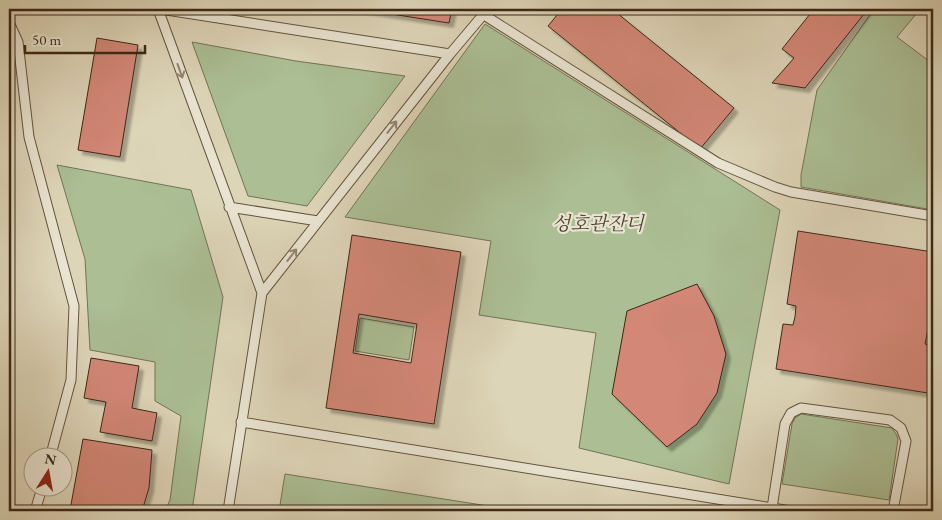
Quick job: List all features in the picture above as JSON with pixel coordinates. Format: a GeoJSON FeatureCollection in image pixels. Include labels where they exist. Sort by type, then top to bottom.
{"type":"FeatureCollection","features":[{"type":"Feature","properties":{"kind":"lane"},"geometry":{"type":"LineString","coordinates":[[262,294],[159,9],[450,54]]}},
{"type":"Feature","properties":{"kind":"lane"},"geometry":{"type":"LineString","coordinates":[[228,511],[262,294],[450,54],[486,12],[718,163],[791,192],[933,216]]}},
{"type":"Feature","properties":{"kind":"lane"},"geometry":{"type":"LineString","coordinates":[[9,22],[18,42],[29,137],[74,306],[71,380],[53,448]]}},
{"type":"Feature","properties":{"kind":"lane"},"geometry":{"type":"LineString","coordinates":[[229,207],[318,221]]}},
{"type":"Feature","properties":{"kind":"lane"},"geometry":{"type":"LineString","coordinates":[[772,508],[786,424],[791,413],[801,408],[890,420],[901,428],[906,441],[893,511]]}},
{"type":"Feature","properties":{"kind":"lane"},"geometry":{"type":"LineString","coordinates":[[241,422],[791,511]]}},
{"type":"Feature","properties":{"kind":"lane"},"geometry":{"type":"LineString","coordinates":[[35,511],[39,498]]}},
{"type":"Feature","properties":{"kind":"green space"},"geometry":{"type":"Polygon","coordinates":[[[874,9],[908,9],[917,13],[897,37],[933,64],[933,210],[801,187],[801,175],[817,90],[874,9]]]}},
{"type":"Feature","properties":{"kind":"green space","name":"성호관잔디"},"geometry":{"type":"Polygon","coordinates":[[[485,24],[780,210],[729,484],[579,448],[596,333],[479,315],[491,241],[345,217],[485,24]]]}},
{"type":"Feature","properties":{"kind":"green space"},"geometry":{"type":"Polygon","coordinates":[[[192,42],[296,61],[405,76],[307,206],[248,196],[192,42]]]}},
{"type":"Feature","properties":{"kind":"green space"},"geometry":{"type":"Polygon","coordinates":[[[57,165],[191,190],[223,297],[192,511],[165,511],[170,500],[181,416],[155,401],[155,362],[90,350],[85,259],[57,165]]]}},
{"type":"Feature","properties":{"kind":"green space"},"geometry":{"type":"Polygon","coordinates":[[[360,318],[414,327],[409,360],[355,351],[360,318]]]}},
{"type":"Feature","properties":{"kind":"green space"},"geometry":{"type":"Polygon","coordinates":[[[801,414],[892,428],[898,439],[889,500],[782,484],[792,424],[795,418],[801,414]]]}},
{"type":"Feature","properties":{"kind":"green space"},"geometry":{"type":"Polygon","coordinates":[[[285,474],[520,511],[279,511],[285,474]]]}},
{"type":"Feature","properties":{"kind":"building"},"geometry":{"type":"Polygon","coordinates":[[[359,9],[452,9],[449,23],[359,9]]]}},
{"type":"Feature","properties":{"kind":"building"},"geometry":{"type":"Polygon","coordinates":[[[562,9],[612,9],[734,108],[700,149],[548,26],[562,9]]]}},
{"type":"Feature","properties":{"kind":"building"},"geometry":{"type":"Polygon","coordinates":[[[814,9],[868,9],[805,88],[772,83],[794,58],[782,49],[814,9]]]}},
{"type":"Feature","properties":{"kind":"building"},"geometry":{"type":"Polygon","coordinates":[[[97,38],[138,45],[120,157],[78,150],[97,38]]]}},
{"type":"Feature","properties":{"kind":"building"},"geometry":{"type":"Polygon","coordinates":[[[798,231],[933,252],[933,325],[929,324],[925,344],[933,346],[928,393],[776,369],[783,324],[793,325],[795,317],[796,306],[787,304],[798,231]]]}},
{"type":"Feature","properties":{"kind":"building"},"geometry":{"type":"Polygon","coordinates":[[[352,235],[461,252],[434,424],[326,408],[352,235]],[[359,314],[353,353],[411,363],[417,324],[359,314]]]}},
{"type":"Feature","properties":{"kind":"building"},"geometry":{"type":"Polygon","coordinates":[[[697,284],[714,316],[726,354],[717,393],[697,424],[667,447],[612,394],[627,311],[697,284]]]}},
{"type":"Feature","properties":{"kind":"building"},"geometry":{"type":"Polygon","coordinates":[[[91,358],[139,366],[132,408],[157,413],[152,441],[100,432],[106,402],[84,398],[91,358]]]}},
{"type":"Feature","properties":{"kind":"building"},"geometry":{"type":"Polygon","coordinates":[[[83,439],[152,450],[149,488],[142,511],[70,510],[83,439]]]}}]}
